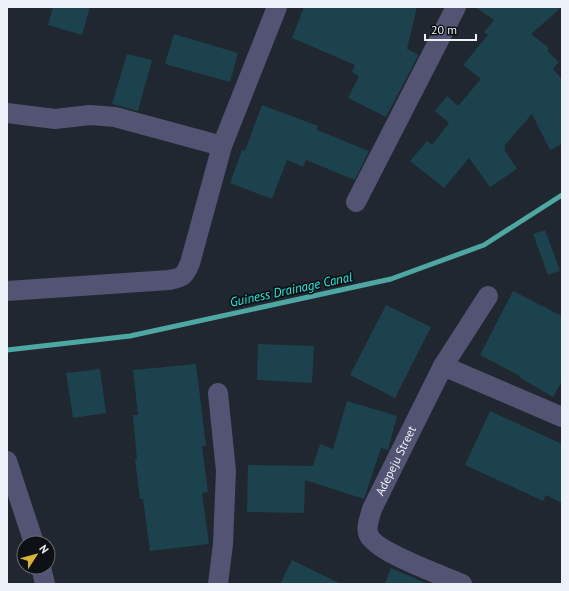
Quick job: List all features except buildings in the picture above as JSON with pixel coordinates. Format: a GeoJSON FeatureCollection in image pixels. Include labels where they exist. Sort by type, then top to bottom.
{"type":"FeatureCollection","features":[{"type":"Feature","properties":{"kind":"street"},"geometry":{"type":"LineString","coordinates":[[7,291],[168,280],[185,274],[190,263],[222,146],[276,7]]}},
{"type":"Feature","properties":{"kind":"street"},"geometry":{"type":"LineString","coordinates":[[356,202],[456,7]]}},
{"type":"Feature","properties":{"kind":"street"},"geometry":{"type":"LineString","coordinates":[[7,113],[55,119],[90,115],[115,117],[222,146]]}},
{"type":"Feature","properties":{"kind":"street","name":"Adepeju Street"},"geometry":{"type":"LineString","coordinates":[[462,584],[396,556],[372,541],[368,535],[367,528],[372,509],[443,366],[488,296]]}},
{"type":"Feature","properties":{"kind":"street"},"geometry":{"type":"LineString","coordinates":[[443,366],[562,417]]}},
{"type":"Feature","properties":{"kind":"street"},"geometry":{"type":"LineString","coordinates":[[218,393],[226,471],[223,544],[218,584]]}},
{"type":"Feature","properties":{"kind":"street"},"geometry":{"type":"LineString","coordinates":[[7,461],[10,482],[31,535]]}},
{"type":"Feature","properties":{"kind":"waterway","name":"Guiness Drainage Canal"},"geometry":{"type":"LineString","coordinates":[[7,350],[130,336],[391,279],[484,245],[562,195]]}}]}
